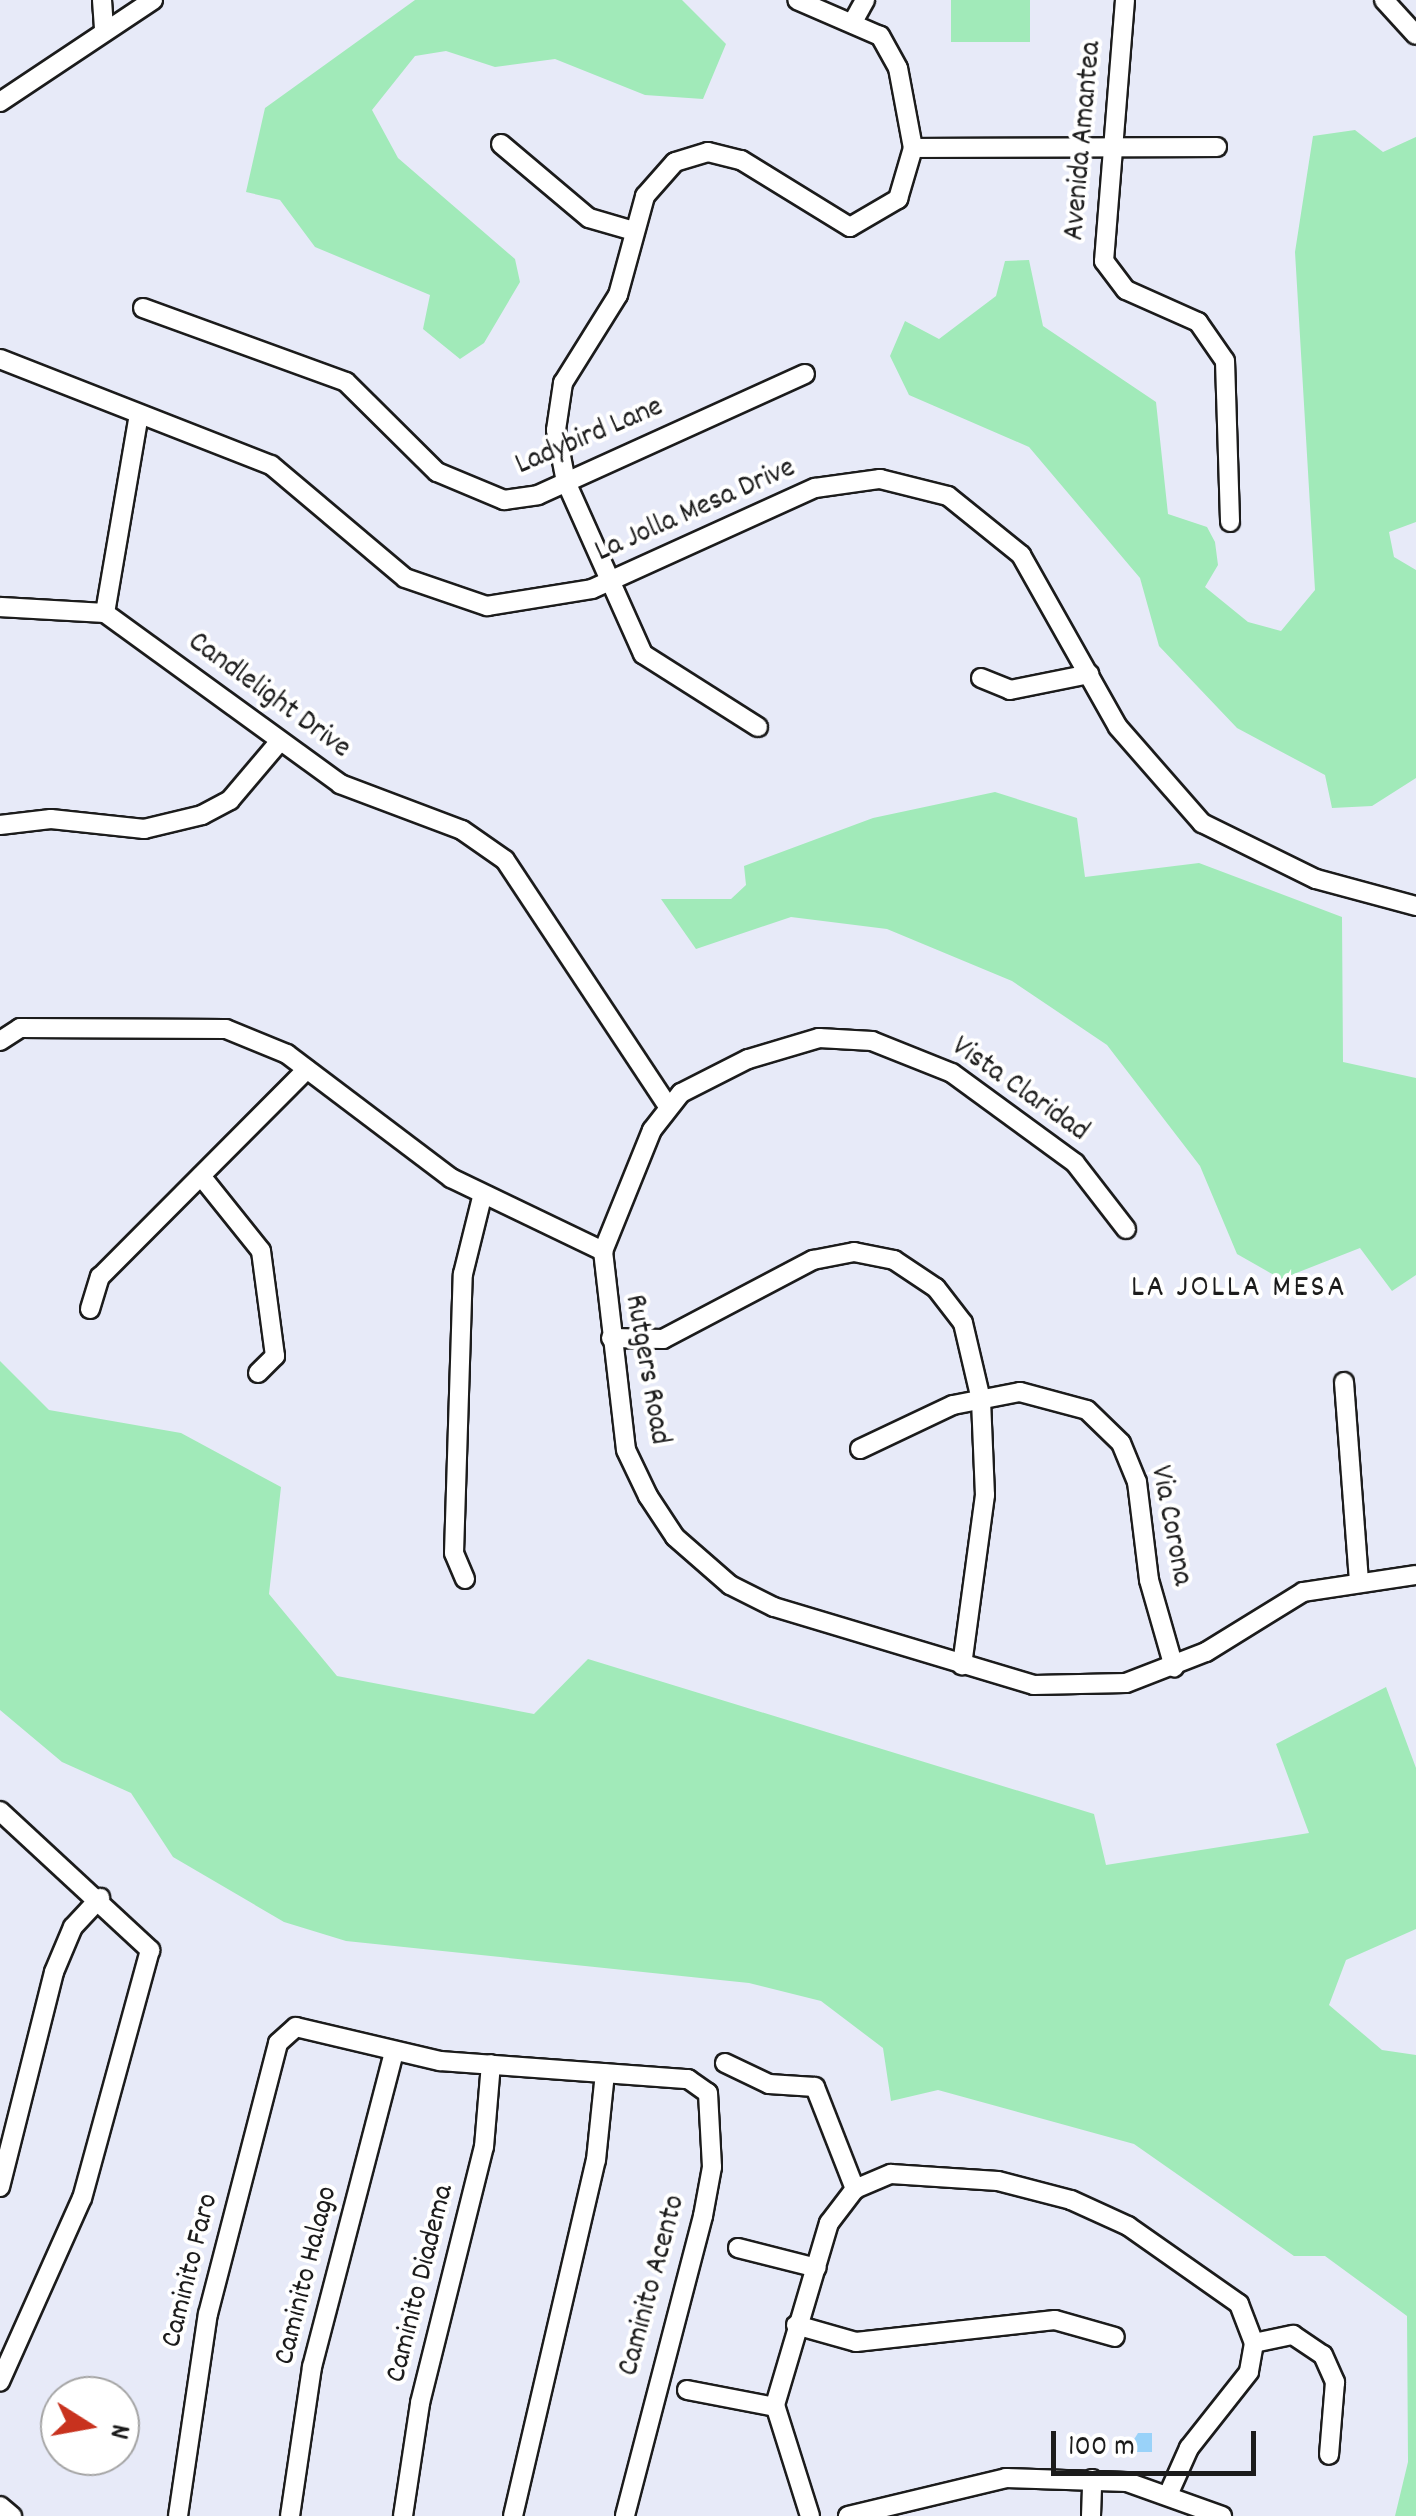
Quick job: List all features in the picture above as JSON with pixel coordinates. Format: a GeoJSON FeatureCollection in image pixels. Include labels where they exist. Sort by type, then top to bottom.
{"type":"FeatureCollection","features":[{"type":"Feature","properties":{"kind":"street"},"geometry":{"type":"LineString","coordinates":[[102,0],[104,32]]}},
{"type":"Feature","properties":{"kind":"street"},"geometry":{"type":"LineString","coordinates":[[0,102],[153,0]]}},
{"type":"Feature","properties":{"kind":"street"},"geometry":{"type":"LineString","coordinates":[[758,728],[643,654],[614,580],[566,482],[556,430],[563,384],[618,296],[634,232],[663,170],[708,152],[741,160],[832,224],[866,224],[898,199],[912,148],[898,68],[880,36],[854,20],[798,0]]}},
{"type":"Feature","properties":{"kind":"street"},"geometry":{"type":"LineString","coordinates":[[854,20],[865,0]]}},
{"type":"Feature","properties":{"kind":"street","name":"Avenida Amantea"},"geometry":{"type":"LineString","coordinates":[[1125,0],[1104,262],[1126,290],[1198,322],[1225,361],[1230,522]]}},
{"type":"Feature","properties":{"kind":"street"},"geometry":{"type":"LineString","coordinates":[[1384,0],[1416,35]]}},
{"type":"Feature","properties":{"kind":"street"},"geometry":{"type":"LineString","coordinates":[[501,144],[588,218],[634,232]]}},
{"type":"Feature","properties":{"kind":"street"},"geometry":{"type":"LineString","coordinates":[[912,148],[1112,144],[1217,148]]}},
{"type":"Feature","properties":{"kind":"street","name":"Ladybird Lane"},"geometry":{"type":"LineString","coordinates":[[143,308],[346,382],[437,472],[471,494],[504,500],[566,482],[805,374]]}},
{"type":"Feature","properties":{"kind":"street","name":"La Jolla Mesa Drive"},"geometry":{"type":"LineString","coordinates":[[0,359],[271,466],[406,578],[445,596],[504,604],[614,580],[815,488],[914,483],[981,516],[1021,555],[1141,760],[1202,823],[1316,879],[1416,906]]}},
{"type":"Feature","properties":{"kind":"street"},"geometry":{"type":"LineString","coordinates":[[0,607],[105,612],[139,414]]}},
{"type":"Feature","properties":{"kind":"street","name":"Candlelight Drive"},"geometry":{"type":"LineString","coordinates":[[105,612],[340,784],[450,824],[504,860],[668,1106]]}},
{"type":"Feature","properties":{"kind":"street"},"geometry":{"type":"LineString","coordinates":[[981,678],[1010,690],[1089,674]]}},
{"type":"Feature","properties":{"kind":"street"},"geometry":{"type":"LineString","coordinates":[[0,824],[51,818],[144,829],[202,815],[230,800],[280,741]]}},
{"type":"Feature","properties":{"kind":"street"},"geometry":{"type":"LineString","coordinates":[[0,1041],[20,1028],[166,1022],[226,1029],[307,1068],[482,1197],[603,1251],[668,1106]]}},
{"type":"Feature","properties":{"kind":"street","name":"Vista Claridad"},"geometry":{"type":"LineString","coordinates":[[668,1106],[748,1058],[819,1038],[872,1041],[952,1073],[1076,1162],[1126,1229]]}},
{"type":"Feature","properties":{"kind":"street"},"geometry":{"type":"LineString","coordinates":[[90,1309],[100,1276],[307,1068]]}},
{"type":"Feature","properties":{"kind":"street"},"geometry":{"type":"LineString","coordinates":[[201,1176],[261,1250],[275,1356],[258,1372]]}},
{"type":"Feature","properties":{"kind":"street"},"geometry":{"type":"LineString","coordinates":[[465,1580],[454,1554],[463,1274],[482,1197]]}},
{"type":"Feature","properties":{"kind":"street","name":"Rutgers Road"},"geometry":{"type":"LineString","coordinates":[[603,1251],[610,1338],[626,1450],[675,1537],[730,1585],[774,1607],[962,1665],[1084,1688],[1174,1667],[1303,1592],[1359,1580],[1416,1575]]}},
{"type":"Feature","properties":{"kind":"street"},"geometry":{"type":"LineString","coordinates":[[610,1338],[662,1339],[814,1260],[854,1252],[894,1260],[936,1288],[963,1323],[981,1400],[985,1494],[962,1665]]}},
{"type":"Feature","properties":{"kind":"street"},"geometry":{"type":"LineString","coordinates":[[1344,1382],[1359,1580]]}},
{"type":"Feature","properties":{"kind":"street","name":"Via Corona"},"geometry":{"type":"LineString","coordinates":[[860,1450],[981,1400],[1057,1396],[1122,1443],[1174,1667]]}},
{"type":"Feature","properties":{"kind":"street"},"geometry":{"type":"LineString","coordinates":[[0,1811],[100,1898],[150,1950],[82,2198],[2,2375]]}},
{"type":"Feature","properties":{"kind":"street"},"geometry":{"type":"LineString","coordinates":[[0,2187],[54,1972],[74,1926],[100,1898]]}},
{"type":"Feature","properties":{"kind":"street","name":"Caminito Faro"},"geometry":{"type":"LineString","coordinates":[[178,2516],[191,2398],[278,2042],[308,2028],[394,2052]]}},
{"type":"Feature","properties":{"kind":"street"},"geometry":{"type":"LineString","coordinates":[[394,2052],[605,2073],[596,2160],[512,2516]]}},
{"type":"Feature","properties":{"kind":"street","name":"Caminito Halago"},"geometry":{"type":"LineString","coordinates":[[290,2516],[312,2368],[394,2052]]}},
{"type":"Feature","properties":{"kind":"street"},"geometry":{"type":"LineString","coordinates":[[725,2063],[769,2084],[815,2087],[856,2189]]}},
{"type":"Feature","properties":{"kind":"street","name":"Caminito Diadema"},"geometry":{"type":"LineString","coordinates":[[403,2516],[420,2403],[484,2147],[490,2064]]}},
{"type":"Feature","properties":{"kind":"street","name":"Caminito Acento"},"geometry":{"type":"LineString","coordinates":[[605,2073],[688,2080],[712,2106],[712,2167],[625,2516]]}},
{"type":"Feature","properties":{"kind":"street"},"geometry":{"type":"LineString","coordinates":[[810,2516],[775,2406],[830,2223],[856,2189],[891,2174],[998,2181],[1071,2200],[1128,2226],[1239,2304],[1254,2343],[1249,2372],[1189,2448],[1168,2495]]}},
{"type":"Feature","properties":{"kind":"street"},"geometry":{"type":"LineString","coordinates":[[738,2248],[816,2268]]}},
{"type":"Feature","properties":{"kind":"street"},"geometry":{"type":"LineString","coordinates":[[796,2326],[856,2342],[1055,2320],[1115,2337]]}},
{"type":"Feature","properties":{"kind":"street"},"geometry":{"type":"LineString","coordinates":[[1254,2343],[1293,2336],[1323,2354],[1335,2382],[1328,2454]]}},
{"type":"Feature","properties":{"kind":"street"},"geometry":{"type":"LineString","coordinates":[[687,2390],[775,2406]]}},
{"type":"Feature","properties":{"kind":"street"},"geometry":{"type":"LineString","coordinates":[[848,2516],[1006,2478],[1092,2478],[1168,2495],[1222,2516]]}},
{"type":"Feature","properties":{"kind":"street"},"geometry":{"type":"LineString","coordinates":[[1091,2516],[1092,2478]]}},
{"type":"Feature","properties":{"kind":"street"},"geometry":{"type":"LineString","coordinates":[[0,2506],[12,2516]]}},
{"type":"Feature","properties":{"kind":"green space"},"geometry":{"type":"Polygon","coordinates":[[[415,0],[682,0],[726,44],[703,99],[645,95],[555,59],[495,67],[446,51],[415,56],[372,110],[398,158],[515,259],[520,282],[484,343],[460,359],[423,329],[430,295],[315,247],[280,200],[246,192],[265,108],[415,0]]]}},
{"type":"Feature","properties":{"kind":"green space"},"geometry":{"type":"Polygon","coordinates":[[[951,0],[1030,0],[1030,42],[951,42],[951,0]]]}},
{"type":"Feature","properties":{"kind":"green space"},"geometry":{"type":"Polygon","coordinates":[[[1355,130],[1383,152],[1416,137],[1416,522],[1389,532],[1394,557],[1416,570],[1416,778],[1372,806],[1332,808],[1325,775],[1237,728],[1159,646],[1140,578],[1029,447],[909,395],[890,356],[905,321],[939,339],[996,296],[1005,261],[1029,260],[1043,326],[1156,402],[1168,514],[1207,527],[1215,542],[1218,565],[1205,587],[1248,622],[1281,631],[1315,590],[1295,252],[1313,136],[1355,130]]]}},
{"type":"Feature","properties":{"kind":"green space"},"geometry":{"type":"Polygon","coordinates":[[[995,792],[1077,818],[1085,877],[1199,863],[1342,917],[1343,1062],[1416,1078],[1416,1275],[1392,1291],[1360,1248],[1281,1279],[1237,1254],[1200,1166],[1107,1045],[1012,981],[887,929],[791,917],[696,949],[661,899],[731,899],[746,885],[744,866],[873,818],[995,792]]]}},
{"type":"Feature","properties":{"kind":"green space"},"geometry":{"type":"Polygon","coordinates":[[[0,1361],[49,1410],[181,1433],[281,1487],[269,1594],[337,1676],[534,1714],[588,1659],[1094,1814],[1106,1865],[1309,1833],[1276,1744],[1386,1687],[1416,1768],[1416,1929],[1346,1960],[1329,2005],[1382,2050],[1416,2055],[1416,2516],[1395,2516],[1408,2462],[1407,2316],[1325,2256],[1294,2256],[1134,2144],[938,2090],[891,2101],[883,2048],[821,2001],[749,1983],[346,1941],[284,1922],[173,1857],[131,1793],[62,1762],[0,1710],[0,1361]]]}},
{"type":"Feature","properties":{"kind":"water"},"geometry":{"type":"Polygon","coordinates":[[[1138,2433],[1152,2433],[1152,2452],[1126,2452],[1138,2433]]]}},
{"type":"Feature","properties":{"kind":"district","name":"LA JOLLA MESA"},"geometry":{"type":"Point","coordinates":[1239,1289]}}]}
